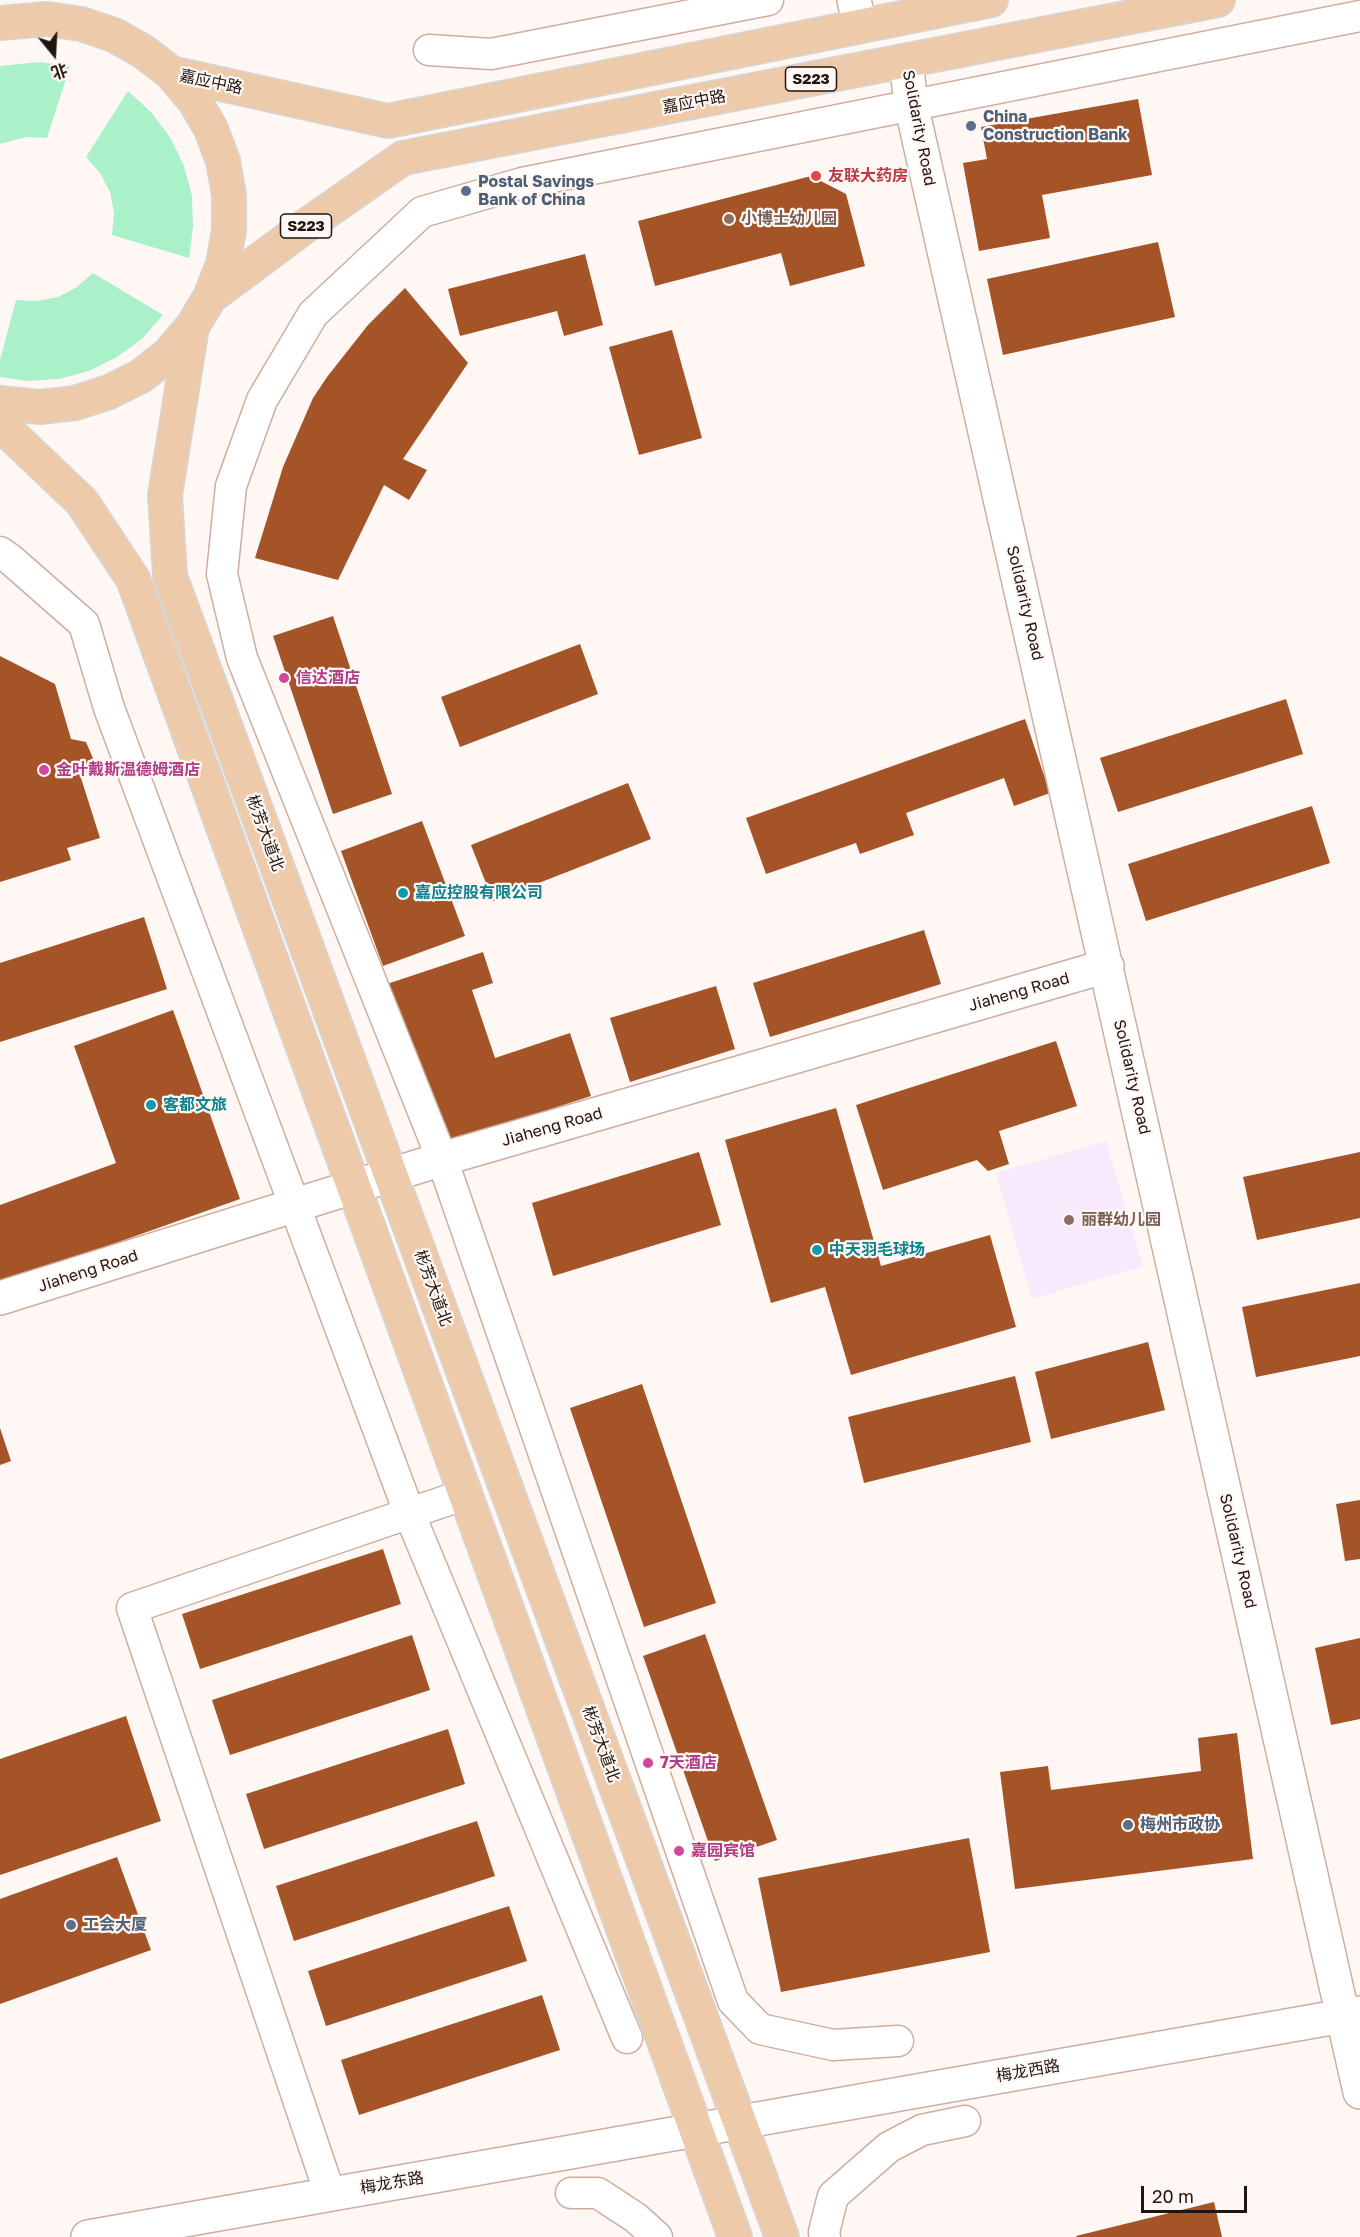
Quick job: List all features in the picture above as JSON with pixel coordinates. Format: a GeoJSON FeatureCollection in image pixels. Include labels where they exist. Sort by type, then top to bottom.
{"type":"FeatureCollection","features":[{"type":"Feature","properties":{"kind":"main road"},"geometry":{"type":"LineString","coordinates":[[58,0],[81,24]]}},
{"type":"Feature","properties":{"kind":"main road","name":"嘉应中路"},"geometry":{"type":"LineString","coordinates":[[171,73],[388,121],[857,13],[992,0]]}},
{"type":"Feature","properties":{"kind":"main road","name":"嘉应中路"},"geometry":{"type":"LineString","coordinates":[[210,297],[403,158],[1218,0]]}},
{"type":"Feature","properties":{"kind":"main road"},"geometry":{"type":"LineString","coordinates":[[0,23],[46,19],[81,24],[114,35],[144,52],[171,73],[194,100],[211,129],[223,161],[229,195],[229,230],[223,264],[210,297]]}},
{"type":"Feature","properties":{"kind":"main road","name":"S223"},"geometry":{"type":"LineString","coordinates":[[0,403],[40,407],[75,403],[109,392],[141,376],[168,354],[192,327],[210,297]]}},
{"type":"Feature","properties":{"kind":"main road","name":"彬芳大道北"},"geometry":{"type":"LineString","coordinates":[[192,327],[165,495],[170,576],[782,2237]]}},
{"type":"Feature","properties":{"kind":"main road"},"geometry":{"type":"LineString","coordinates":[[0,424],[82,502],[133,579],[735,2237]]}},
{"type":"Feature","properties":{"kind":"street"},"geometry":{"type":"LineString","coordinates":[[429,50],[491,54],[768,0]]}},
{"type":"Feature","properties":{"kind":"street"},"geometry":{"type":"LineString","coordinates":[[898,2041],[833,2045],[760,2029],[733,2001],[442,1159],[242,658],[222,574],[231,486],[262,400],[313,314],[422,212],[522,183],[1360,16]]}},
{"type":"Feature","properties":{"kind":"street","name":"Solidarity Road"},"geometry":{"type":"LineString","coordinates":[[906,61],[911,104],[1107,966],[1351,2014],[1360,2092]]}},
{"type":"Feature","properties":{"kind":"street"},"geometry":{"type":"LineString","coordinates":[[0,552],[84,624],[109,708],[410,1515],[627,2038]]}},
{"type":"Feature","properties":{"kind":"street","name":"Jiaheng Road"},"geometry":{"type":"LineString","coordinates":[[0,1298],[442,1159],[1107,966]]}},
{"type":"Feature","properties":{"kind":"street"},"geometry":{"type":"LineString","coordinates":[[330,2194],[132,1608],[466,1494]]}},
{"type":"Feature","properties":{"kind":"street","name":"梅龙西路"},"geometry":{"type":"LineString","coordinates":[[696,2130],[1351,2014]]}},
{"type":"Feature","properties":{"kind":"street"},"geometry":{"type":"LineString","coordinates":[[825,2237],[824,2232],[833,2196],[889,2147],[922,2130],[965,2121]]}},
{"type":"Feature","properties":{"kind":"street","name":"梅龙东路"},"geometry":{"type":"LineString","coordinates":[[88,2237],[696,2130]]}},
{"type":"Feature","properties":{"kind":"street"},"geometry":{"type":"LineString","coordinates":[[571,2193],[598,2193],[636,2218],[657,2237]]}},
{"type":"Feature","properties":{"kind":"shaded area","name":"丽群幼儿园"},"geometry":{"type":"Polygon","coordinates":[[[1106,1141],[1143,1266],[1032,1299],[996,1173],[1106,1141]]]}},
{"type":"Feature","properties":{"kind":"green space"},"geometry":{"type":"Polygon","coordinates":[[[39,62],[70,66],[47,138],[26,137],[0,144],[0,66],[39,62]]]}},
{"type":"Feature","properties":{"kind":"green space"},"geometry":{"type":"Polygon","coordinates":[[[128,91],[151,112],[170,137],[184,166],[192,196],[193,227],[189,258],[112,235],[114,213],[110,192],[100,173],[86,157],[128,91]]]}},
{"type":"Feature","properties":{"kind":"green space"},"geometry":{"type":"Polygon","coordinates":[[[93,273],[163,315],[142,339],[117,357],[89,371],[59,379],[27,381],[0,377],[0,360],[16,300],[37,301],[58,297],[77,287],[93,273]]]}},
{"type":"Feature","properties":{"kind":"building"},"geometry":{"type":"Polygon","coordinates":[[[1138,99],[1152,175],[1042,195],[1050,238],[979,251],[963,163],[987,159],[981,127],[1138,99]]]}},
{"type":"Feature","properties":{"kind":"building"},"geometry":{"type":"Polygon","coordinates":[[[811,176],[846,194],[865,266],[790,286],[781,253],[655,286],[638,221],[811,176]]]}},
{"type":"Feature","properties":{"kind":"building"},"geometry":{"type":"Polygon","coordinates":[[[1158,242],[1175,317],[1003,355],[987,279],[1158,242]]]}},
{"type":"Feature","properties":{"kind":"building"},"geometry":{"type":"Polygon","coordinates":[[[585,254],[603,325],[564,336],[557,311],[460,336],[448,289],[585,254]]]}},
{"type":"Feature","properties":{"kind":"building"},"geometry":{"type":"Polygon","coordinates":[[[405,288],[468,363],[403,459],[427,470],[409,500],[384,485],[338,580],[255,558],[283,467],[313,398],[368,325],[405,288]]]}},
{"type":"Feature","properties":{"kind":"building"},"geometry":{"type":"Polygon","coordinates":[[[672,330],[702,438],[639,455],[609,347],[672,330]]]}},
{"type":"Feature","properties":{"kind":"building"},"geometry":{"type":"Polygon","coordinates":[[[333,616],[392,794],[333,814],[273,636],[333,616]]]}},
{"type":"Feature","properties":{"kind":"building"},"geometry":{"type":"Polygon","coordinates":[[[580,644],[598,694],[460,747],[441,697],[580,644]]]}},
{"type":"Feature","properties":{"kind":"building","name":"金叶戴斯温德姆酒店"},"geometry":{"type":"Polygon","coordinates":[[[0,656],[55,684],[71,739],[86,742],[95,763],[81,778],[100,838],[67,848],[71,860],[0,882],[0,656]]]}},
{"type":"Feature","properties":{"kind":"building"},"geometry":{"type":"Polygon","coordinates":[[[1286,699],[1303,754],[1118,812],[1100,758],[1286,699]]]}},
{"type":"Feature","properties":{"kind":"building"},"geometry":{"type":"Polygon","coordinates":[[[1025,719],[1050,793],[1014,806],[1004,778],[906,813],[914,835],[860,854],[856,843],[766,874],[746,818],[1025,719]]]}},
{"type":"Feature","properties":{"kind":"building"},"geometry":{"type":"Polygon","coordinates":[[[628,783],[651,839],[493,901],[471,845],[628,783]]]}},
{"type":"Feature","properties":{"kind":"building"},"geometry":{"type":"Polygon","coordinates":[[[1312,806],[1330,863],[1146,921],[1128,864],[1312,806]]]}},
{"type":"Feature","properties":{"kind":"building","name":"嘉应控股有限公司"},"geometry":{"type":"Polygon","coordinates":[[[422,821],[465,936],[383,966],[341,851],[422,821]]]}},
{"type":"Feature","properties":{"kind":"building"},"geometry":{"type":"Polygon","coordinates":[[[144,917],[167,989],[0,1042],[0,963],[144,917]]]}},
{"type":"Feature","properties":{"kind":"building"},"geometry":{"type":"Polygon","coordinates":[[[924,930],[941,984],[770,1037],[753,983],[924,930]]]}},
{"type":"Feature","properties":{"kind":"building"},"geometry":{"type":"Polygon","coordinates":[[[483,952],[493,983],[472,990],[495,1058],[570,1033],[591,1096],[440,1145],[387,984],[483,952]]]}},
{"type":"Feature","properties":{"kind":"building"},"geometry":{"type":"Polygon","coordinates":[[[716,986],[735,1049],[630,1082],[610,1018],[716,986]]]}},
{"type":"Feature","properties":{"kind":"building","name":"客都文旅"},"geometry":{"type":"Polygon","coordinates":[[[173,1010],[240,1199],[0,1284],[0,1205],[116,1163],[74,1046],[173,1010]]]}},
{"type":"Feature","properties":{"kind":"building"},"geometry":{"type":"Polygon","coordinates":[[[1056,1041],[1077,1106],[999,1131],[1009,1164],[988,1171],[977,1160],[883,1190],[856,1105],[1056,1041]]]}},
{"type":"Feature","properties":{"kind":"building","name":"中天羽毛球场"},"geometry":{"type":"Polygon","coordinates":[[[836,1108],[881,1266],[990,1235],[1016,1327],[851,1375],[825,1287],[771,1303],[725,1140],[836,1108]]]}},
{"type":"Feature","properties":{"kind":"building"},"geometry":{"type":"Polygon","coordinates":[[[699,1152],[721,1225],[553,1276],[532,1203],[699,1152]]]}},
{"type":"Feature","properties":{"kind":"building"},"geometry":{"type":"Polygon","coordinates":[[[1360,1152],[1360,1218],[1257,1240],[1243,1177],[1360,1152]]]}},
{"type":"Feature","properties":{"kind":"building"},"geometry":{"type":"Polygon","coordinates":[[[1360,1283],[1360,1356],[1256,1377],[1242,1307],[1360,1283]]]}},
{"type":"Feature","properties":{"kind":"building"},"geometry":{"type":"Polygon","coordinates":[[[1148,1342],[1165,1410],[1051,1439],[1035,1372],[1148,1342]]]}},
{"type":"Feature","properties":{"kind":"building"},"geometry":{"type":"Polygon","coordinates":[[[1015,1376],[1031,1442],[864,1483],[848,1417],[1015,1376]]]}},
{"type":"Feature","properties":{"kind":"building"},"geometry":{"type":"Polygon","coordinates":[[[642,1384],[716,1603],[644,1627],[570,1408],[642,1384]]]}},
{"type":"Feature","properties":{"kind":"building"},"geometry":{"type":"Polygon","coordinates":[[[0,1428],[11,1461],[0,1465],[0,1428]]]}},
{"type":"Feature","properties":{"kind":"building"},"geometry":{"type":"Polygon","coordinates":[[[1360,1500],[1360,1559],[1345,1561],[1336,1504],[1360,1500]]]}},
{"type":"Feature","properties":{"kind":"building"},"geometry":{"type":"Polygon","coordinates":[[[383,1549],[401,1604],[200,1669],[182,1614],[383,1549]]]}},
{"type":"Feature","properties":{"kind":"building"},"geometry":{"type":"Polygon","coordinates":[[[705,1634],[777,1840],[715,1861],[643,1656],[705,1634]]]}},
{"type":"Feature","properties":{"kind":"building"},"geometry":{"type":"Polygon","coordinates":[[[412,1635],[430,1690],[230,1755],[212,1700],[412,1635]]]}},
{"type":"Feature","properties":{"kind":"building"},"geometry":{"type":"Polygon","coordinates":[[[1360,1638],[1360,1719],[1331,1725],[1315,1648],[1360,1638]]]}},
{"type":"Feature","properties":{"kind":"building"},"geometry":{"type":"Polygon","coordinates":[[[126,1716],[161,1821],[0,1875],[0,1759],[126,1716]]]}},
{"type":"Feature","properties":{"kind":"building"},"geometry":{"type":"Polygon","coordinates":[[[448,1729],[465,1784],[264,1849],[246,1794],[448,1729]]]}},
{"type":"Feature","properties":{"kind":"building","name":"梅州市政协"},"geometry":{"type":"Polygon","coordinates":[[[1237,1733],[1253,1859],[1015,1889],[1000,1772],[1048,1766],[1051,1790],[1201,1771],[1198,1738],[1237,1733]]]}},
{"type":"Feature","properties":{"kind":"building"},"geometry":{"type":"Polygon","coordinates":[[[477,1821],[495,1876],[294,1941],[276,1886],[477,1821]]]}},
{"type":"Feature","properties":{"kind":"building"},"geometry":{"type":"Polygon","coordinates":[[[969,1838],[990,1952],[781,1992],[758,1878],[969,1838]]]}},
{"type":"Feature","properties":{"kind":"building","name":"工会大厦"},"geometry":{"type":"Polygon","coordinates":[[[117,1857],[151,1950],[0,2004],[0,1899],[117,1857]]]}},
{"type":"Feature","properties":{"kind":"building"},"geometry":{"type":"Polygon","coordinates":[[[509,1906],[527,1961],[326,2026],[308,1971],[509,1906]]]}},
{"type":"Feature","properties":{"kind":"building"},"geometry":{"type":"Polygon","coordinates":[[[542,1995],[560,2050],[359,2115],[341,2060],[542,1995]]]}},
{"type":"Feature","properties":{"kind":"building"},"geometry":{"type":"Polygon","coordinates":[[[1214,2202],[1222,2237],[1076,2236],[1214,2202]]]}},
{"type":"Feature","properties":{"kind":"place","name":"China Construction Bank"},"geometry":{"type":"Point","coordinates":[971,126]}},
{"type":"Feature","properties":{"kind":"place","name":"友联大药房"},"geometry":{"type":"Point","coordinates":[816,176]}},
{"type":"Feature","properties":{"kind":"place","name":"Postal Savings Bank of China"},"geometry":{"type":"Point","coordinates":[466,191]}},
{"type":"Feature","properties":{"kind":"place","name":"小博士幼儿园"},"geometry":{"type":"Point","coordinates":[729,219]}},
{"type":"Feature","properties":{"kind":"place","name":"信达酒店"},"geometry":{"type":"Point","coordinates":[284,678]}},
{"type":"Feature","properties":{"kind":"place","name":"金叶戴斯温德姆酒店"},"geometry":{"type":"Point","coordinates":[44,770]}},
{"type":"Feature","properties":{"kind":"place","name":"嘉应控股有限公司"},"geometry":{"type":"Point","coordinates":[403,893]}},
{"type":"Feature","properties":{"kind":"place","name":"客都文旅"},"geometry":{"type":"Point","coordinates":[151,1105]}},
{"type":"Feature","properties":{"kind":"place","name":"丽群幼儿园"},"geometry":{"type":"Point","coordinates":[1069,1220]}},
{"type":"Feature","properties":{"kind":"place","name":"中天羽毛球场"},"geometry":{"type":"Point","coordinates":[817,1250]}},
{"type":"Feature","properties":{"kind":"place","name":"7天酒店"},"geometry":{"type":"Point","coordinates":[648,1763]}},
{"type":"Feature","properties":{"kind":"place","name":"梅州市政协"},"geometry":{"type":"Point","coordinates":[1128,1825]}},
{"type":"Feature","properties":{"kind":"place","name":"嘉园宾馆"},"geometry":{"type":"Point","coordinates":[679,1851]}},
{"type":"Feature","properties":{"kind":"place","name":"工会大厦"},"geometry":{"type":"Point","coordinates":[71,1925]}}]}
